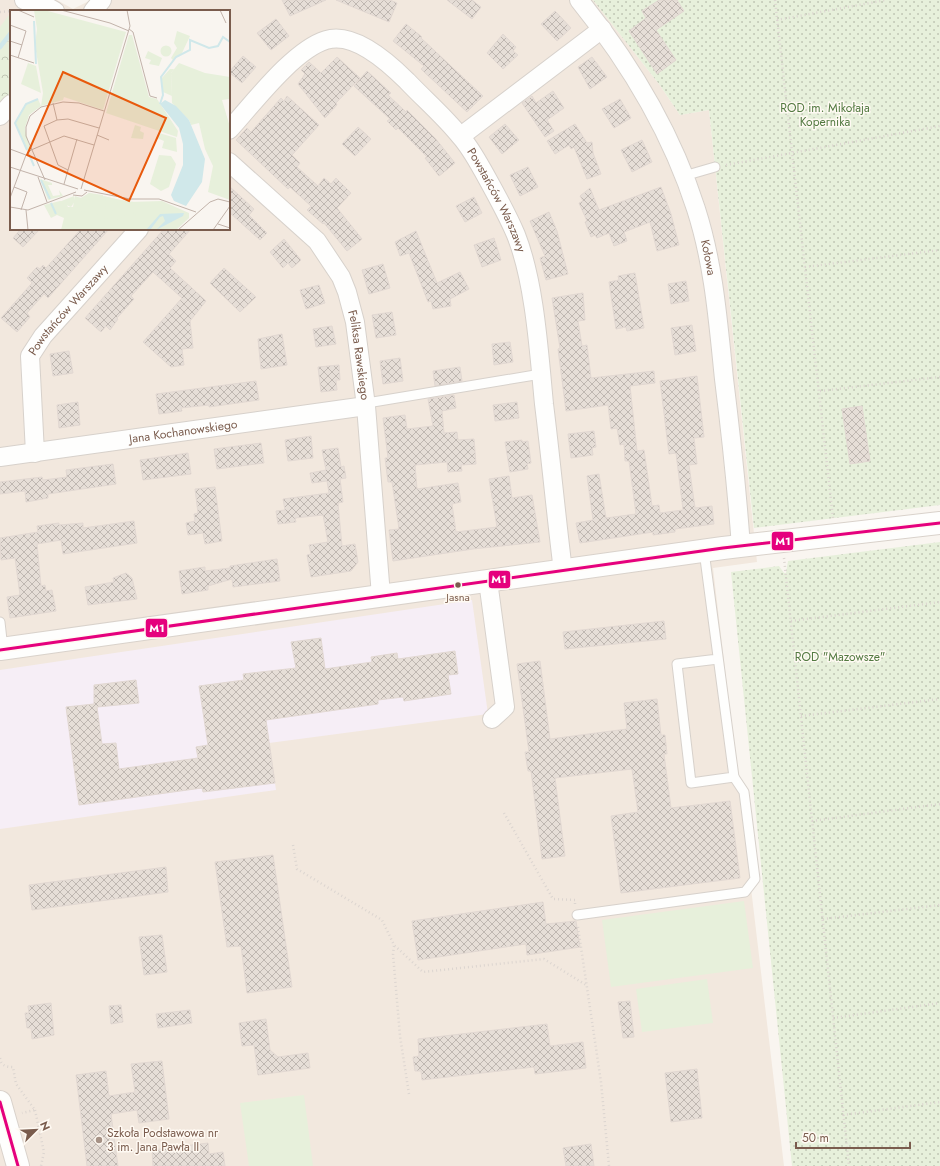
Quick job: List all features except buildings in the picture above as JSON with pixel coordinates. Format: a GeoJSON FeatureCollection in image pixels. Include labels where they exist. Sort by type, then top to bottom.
{"type":"FeatureCollection","features":[{"type":"Feature","properties":{"kind":"street"},"geometry":{"type":"LineString","coordinates":[[24,0],[46,6],[53,10]]}},
{"type":"Feature","properties":{"kind":"street"},"geometry":{"type":"LineString","coordinates":[[94,10],[102,0]]}},
{"type":"Feature","properties":{"kind":"street","name":"Kołowa"},"geometry":{"type":"LineString","coordinates":[[579,0],[631,70],[657,116],[684,176],[696,209],[714,282],[741,547]]}},
{"type":"Feature","properties":{"kind":"street"},"geometry":{"type":"LineString","coordinates":[[461,136],[602,29]]}},
{"type":"Feature","properties":{"kind":"street","name":"Powstańców Warszawy"},"geometry":{"type":"LineString","coordinates":[[230,129],[286,67],[316,44],[334,38],[352,42],[370,49],[396,71],[461,136],[492,186],[516,237],[530,289],[563,571]]}},
{"type":"Feature","properties":{"kind":"street"},"geometry":{"type":"LineString","coordinates":[[0,116],[10,105]]}},
{"type":"Feature","properties":{"kind":"street","name":"Feliksa Rawskiego"},"geometry":{"type":"LineString","coordinates":[[230,163],[317,241],[341,277],[352,307],[366,406],[382,596]]}},
{"type":"Feature","properties":{"kind":"street","name":"Powstańców Warszawy"},"geometry":{"type":"LineString","coordinates":[[36,453],[30,356],[42,336],[138,230]]}},
{"type":"Feature","properties":{"kind":"street","name":"Jana Kochanowskiego"},"geometry":{"type":"LineString","coordinates":[[0,457],[366,406]]}},
{"type":"Feature","properties":{"kind":"street"},"geometry":{"type":"LineString","coordinates":[[1,650],[704,550],[741,547],[940,523]]}},
{"type":"Feature","properties":{"kind":"street"},"geometry":{"type":"LineString","coordinates":[[488,581],[505,707],[492,719]]}},
{"type":"Feature","properties":{"kind":"street"},"geometry":{"type":"LineString","coordinates":[[0,1102],[18,1166]]}},
{"type":"Feature","properties":{"kind":"lane"},"geometry":{"type":"LineString","coordinates":[[684,176],[715,167]]}},
{"type":"Feature","properties":{"kind":"lane"},"geometry":{"type":"LineString","coordinates":[[366,406],[373,402],[541,374]]}},
{"type":"Feature","properties":{"kind":"lane"},"geometry":{"type":"LineString","coordinates":[[577,915],[746,892],[755,879],[744,792],[734,777],[704,550]]}},
{"type":"Feature","properties":{"kind":"lane"},"geometry":{"type":"LineString","coordinates":[[0,622],[1,650]]}},
{"type":"Feature","properties":{"kind":"lane"},"geometry":{"type":"LineString","coordinates":[[718,659],[677,664],[691,782],[734,777]]}},
{"type":"Feature","properties":{"kind":"path"},"geometry":{"type":"LineString","coordinates":[[775,0],[834,518]]}},
{"type":"Feature","properties":{"kind":"path"},"geometry":{"type":"LineString","coordinates":[[777,20],[886,0]]}},
{"type":"Feature","properties":{"kind":"path"},"geometry":{"type":"LineString","coordinates":[[715,167],[940,126]]}},
{"type":"Feature","properties":{"kind":"path"},"geometry":{"type":"LineString","coordinates":[[805,267],[940,250]]}},
{"type":"Feature","properties":{"kind":"path"},"geometry":{"type":"LineString","coordinates":[[820,391],[940,377]]}},
{"type":"Feature","properties":{"kind":"path"},"geometry":{"type":"LineString","coordinates":[[785,573],[849,1166]]}},
{"type":"Feature","properties":{"kind":"path"},"geometry":{"type":"LineString","coordinates":[[791,621],[940,602]]}},
{"type":"Feature","properties":{"kind":"path"},"geometry":{"type":"LineString","coordinates":[[801,716],[940,700]]}},
{"type":"Feature","properties":{"kind":"path"},"geometry":{"type":"LineString","coordinates":[[812,821],[940,804]]}},
{"type":"Feature","properties":{"kind":"path"},"geometry":{"type":"LineString","coordinates":[[504,813],[552,899],[575,900],[586,986],[601,1082],[609,1166]]}},
{"type":"Feature","properties":{"kind":"path"},"geometry":{"type":"LineString","coordinates":[[293,845],[297,869],[382,920],[394,945],[423,972],[544,959],[586,986]]}},
{"type":"Feature","properties":{"kind":"path"},"geometry":{"type":"LineString","coordinates":[[823,919],[940,905]]}},
{"type":"Feature","properties":{"kind":"path"},"geometry":{"type":"LineString","coordinates":[[394,945],[393,954],[400,1036],[409,1094]]}},
{"type":"Feature","properties":{"kind":"path"},"geometry":{"type":"LineString","coordinates":[[833,1018],[940,1003]]}},
{"type":"Feature","properties":{"kind":"path"},"geometry":{"type":"LineString","coordinates":[[843,1116],[940,1102]]}},
{"type":"Feature","properties":{"kind":"path"},"geometry":{"type":"LineString","coordinates":[[35,1110],[44,1152],[41,1166]]}},
{"type":"Feature","properties":{"kind":"shaded area"},"geometry":{"type":"Polygon","coordinates":[[[0,0],[57,0],[73,9],[91,0],[593,0],[659,84],[680,115],[709,110],[757,562],[713,568],[784,1166],[0,1166],[0,0]]]}},
{"type":"Feature","properties":{"kind":"shaded area"},"geometry":{"type":"Polygon","coordinates":[[[472,600],[488,714],[269,743],[276,790],[0,829],[0,670],[472,600]]]}},
{"type":"Feature","properties":{"kind":"green space","name":"ROD im. Mikołaja Kopernika"},"geometry":{"type":"Polygon","coordinates":[[[593,0],[940,0],[940,505],[754,528],[709,110],[680,115],[659,84],[593,0]]]}},
{"type":"Feature","properties":{"kind":"green space"},"geometry":{"type":"Polygon","coordinates":[[[8,16],[10,16],[10,38],[0,51],[0,27],[8,16]]]}},
{"type":"Feature","properties":{"kind":"green space"},"geometry":{"type":"Polygon","coordinates":[[[10,38],[10,98],[0,109],[0,51],[10,38]]]}},
{"type":"Feature","properties":{"kind":"green space","name":"ROD \"Mazowsze\""},"geometry":{"type":"Polygon","coordinates":[[[940,542],[940,1166],[792,1166],[731,572],[779,566],[784,573],[786,573],[788,561],[940,542]]]}},
{"type":"Feature","properties":{"kind":"green space"},"geometry":{"type":"Polygon","coordinates":[[[744,901],[753,968],[611,987],[602,920],[744,901]]]}},
{"type":"Feature","properties":{"kind":"green space"},"geometry":{"type":"Polygon","coordinates":[[[707,979],[713,1023],[642,1032],[636,989],[707,979]]]}},
{"type":"Feature","properties":{"kind":"green space"},"geometry":{"type":"Polygon","coordinates":[[[304,1095],[313,1166],[249,1166],[240,1103],[304,1095]]]}},
{"type":"Feature","properties":{"kind":"waterway"},"geometry":{"type":"LineString","coordinates":[[0,47],[10,34]]}},
{"type":"Feature","properties":{"kind":"transit line","name":"M1"},"geometry":{"type":"LineString","coordinates":[[0,650],[723,548],[940,523]]}},
{"type":"Feature","properties":{"kind":"transit line","name":"M1"},"geometry":{"type":"LineString","coordinates":[[0,1102],[18,1166]]}},
{"type":"Feature","properties":{"kind":"place","name":"Jasna"},"geometry":{"type":"Point","coordinates":[458,585]}},
{"type":"Feature","properties":{"kind":"place","name":"Szkoła Podstawowa nr 3 im. Jana Pawła II"},"geometry":{"type":"Point","coordinates":[99,1140]}}]}
